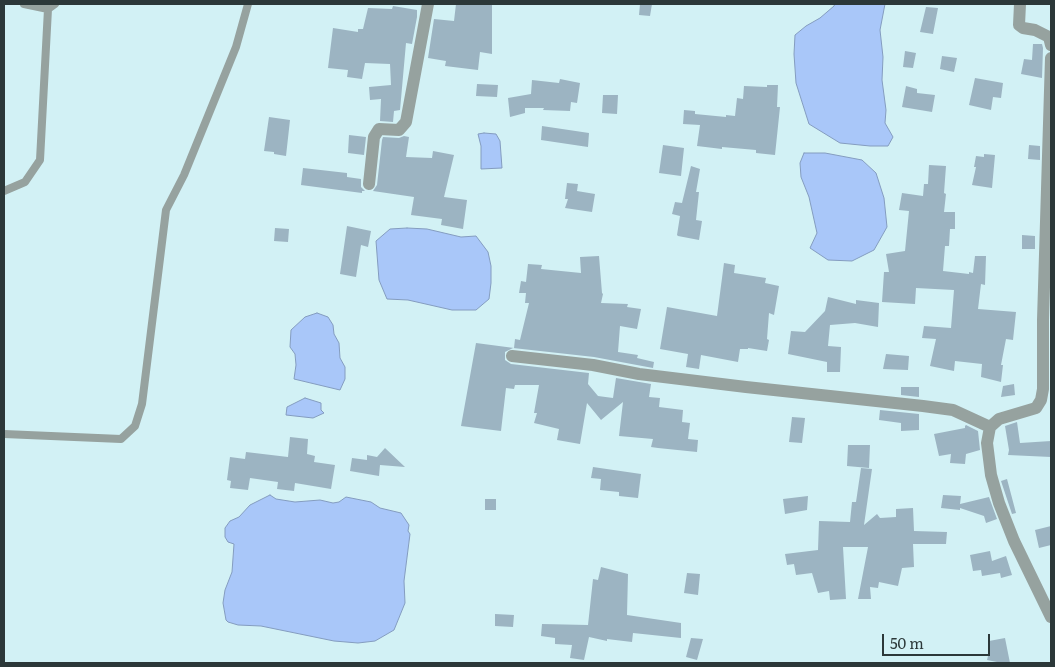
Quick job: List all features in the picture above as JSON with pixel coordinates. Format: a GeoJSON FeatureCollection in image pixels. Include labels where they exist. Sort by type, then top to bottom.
{"type":"FeatureCollection","features":[{"type":"Feature","properties":{"kind":"street"},"geometry":{"type":"LineString","coordinates":[[369,184],[374,137],[379,129],[398,130],[406,122],[428,4]]}},
{"type":"Feature","properties":{"kind":"street"},"geometry":{"type":"LineString","coordinates":[[1020,4],[1019,25],[1049,37],[1051,45]]}},
{"type":"Feature","properties":{"kind":"street"},"geometry":{"type":"LineString","coordinates":[[1051,58],[1043,320],[1043,389],[1041,400],[1036,408],[999,419],[990,427],[988,443],[991,474],[999,503],[1014,541],[1051,617]]}},
{"type":"Feature","properties":{"kind":"street"},"geometry":{"type":"LineString","coordinates":[[512,356],[593,365],[639,374],[746,388],[952,410],[990,427]]}},
{"type":"Feature","properties":{"kind":"lane"},"geometry":{"type":"LineString","coordinates":[[4,191],[25,182],[40,160],[52,6],[24,4]]}},
{"type":"Feature","properties":{"kind":"lane"},"geometry":{"type":"LineString","coordinates":[[4,434],[121,439],[136,426],[142,404],[166,210],[184,175],[236,47],[248,4]]}},
{"type":"Feature","properties":{"kind":"water"},"geometry":{"type":"Polygon","coordinates":[[[835,4],[885,4],[880,30],[883,57],[882,80],[886,110],[885,123],[893,137],[888,146],[840,143],[809,124],[796,83],[795,35],[820,18],[835,4]]]}},
{"type":"Feature","properties":{"kind":"water"},"geometry":{"type":"Polygon","coordinates":[[[478,134],[496,134],[500,141],[502,168],[481,169],[481,146],[478,134]]]}},
{"type":"Feature","properties":{"kind":"water"},"geometry":{"type":"Polygon","coordinates":[[[804,153],[825,153],[862,160],[876,173],[884,198],[887,227],[874,250],[852,261],[828,260],[810,248],[817,233],[809,197],[801,177],[800,163],[804,153]]]}},
{"type":"Feature","properties":{"kind":"water"},"geometry":{"type":"Polygon","coordinates":[[[390,229],[427,229],[461,237],[476,236],[488,252],[491,266],[489,299],[476,310],[452,310],[408,300],[387,299],[379,280],[376,241],[390,229]]]}},
{"type":"Feature","properties":{"kind":"water"},"geometry":{"type":"Polygon","coordinates":[[[317,313],[328,317],[339,343],[340,358],[345,367],[345,379],[340,390],[294,379],[296,365],[295,354],[290,347],[291,330],[305,317],[317,313]]]}},
{"type":"Feature","properties":{"kind":"water"},"geometry":{"type":"Polygon","coordinates":[[[305,398],[321,403],[321,410],[324,413],[313,418],[286,415],[287,407],[305,398]]]}},
{"type":"Feature","properties":{"kind":"water"},"geometry":{"type":"Polygon","coordinates":[[[270,495],[276,499],[295,502],[320,500],[333,503],[339,502],[346,497],[371,502],[380,508],[401,513],[409,525],[408,531],[410,534],[404,581],[405,603],[394,630],[375,641],[358,643],[334,641],[261,626],[238,625],[226,620],[223,603],[225,590],[232,572],[234,544],[228,542],[225,537],[225,528],[230,521],[239,517],[250,505],[270,495]]]}},
{"type":"Feature","properties":{"kind":"building"},"geometry":{"type":"Polygon","coordinates":[[[456,4],[492,4],[492,54],[480,52],[478,70],[445,66],[446,61],[428,58],[434,19],[454,21],[456,4]]]}},
{"type":"Feature","properties":{"kind":"building"},"geometry":{"type":"Polygon","coordinates":[[[640,4],[652,4],[650,16],[639,15],[640,4]]]}},
{"type":"Feature","properties":{"kind":"building"},"geometry":{"type":"Polygon","coordinates":[[[393,6],[417,10],[417,17],[412,44],[406,43],[400,110],[394,111],[393,122],[380,121],[381,99],[370,100],[369,87],[391,85],[390,64],[365,63],[362,79],[347,77],[348,70],[328,68],[333,28],[358,32],[358,29],[363,29],[368,8],[392,9],[393,6]]]}},
{"type":"Feature","properties":{"kind":"building"},"geometry":{"type":"Polygon","coordinates":[[[926,7],[938,8],[933,34],[920,32],[926,7]]]}},
{"type":"Feature","properties":{"kind":"building"},"geometry":{"type":"Polygon","coordinates":[[[1033,44],[1042,44],[1042,78],[1021,74],[1024,59],[1032,60],[1033,44]]]}},
{"type":"Feature","properties":{"kind":"building"},"geometry":{"type":"Polygon","coordinates":[[[905,51],[916,53],[913,68],[903,67],[905,51]]]}},
{"type":"Feature","properties":{"kind":"building"},"geometry":{"type":"Polygon","coordinates":[[[942,56],[957,58],[954,72],[940,69],[942,56]]]}},
{"type":"Feature","properties":{"kind":"building"},"geometry":{"type":"Polygon","coordinates":[[[975,78],[1003,83],[1001,98],[993,97],[991,110],[969,105],[975,78]]]}},
{"type":"Feature","properties":{"kind":"building"},"geometry":{"type":"Polygon","coordinates":[[[560,79],[580,83],[577,103],[571,102],[570,111],[525,108],[525,113],[510,117],[508,98],[531,94],[532,80],[559,83],[560,79]]]}},
{"type":"Feature","properties":{"kind":"building"},"geometry":{"type":"Polygon","coordinates":[[[477,84],[498,85],[497,97],[476,96],[477,84]]]}},
{"type":"Feature","properties":{"kind":"building"},"geometry":{"type":"Polygon","coordinates":[[[767,85],[778,85],[777,107],[780,107],[775,155],[756,153],[756,150],[697,146],[700,125],[683,124],[684,110],[695,111],[695,114],[735,116],[737,98],[743,99],[744,86],[767,87],[767,85]]]}},
{"type":"Feature","properties":{"kind":"building"},"geometry":{"type":"Polygon","coordinates":[[[906,86],[917,89],[917,93],[935,95],[932,112],[902,107],[906,86]]]}},
{"type":"Feature","properties":{"kind":"building"},"geometry":{"type":"Polygon","coordinates":[[[603,95],[618,95],[617,114],[602,113],[603,95]]]}},
{"type":"Feature","properties":{"kind":"building"},"geometry":{"type":"Polygon","coordinates":[[[269,117],[290,120],[286,156],[264,151],[269,117]]]}},
{"type":"Feature","properties":{"kind":"building"},"geometry":{"type":"Polygon","coordinates":[[[542,126],[589,133],[588,147],[541,140],[542,126]]]}},
{"type":"Feature","properties":{"kind":"building"},"geometry":{"type":"Polygon","coordinates":[[[349,135],[366,137],[364,155],[348,153],[349,135]]]}},
{"type":"Feature","properties":{"kind":"building"},"geometry":{"type":"Polygon","coordinates":[[[383,137],[399,138],[409,137],[406,157],[432,158],[433,151],[454,155],[444,197],[467,200],[463,229],[441,225],[442,219],[411,215],[414,197],[373,191],[377,185],[383,137]]]}},
{"type":"Feature","properties":{"kind":"building"},"geometry":{"type":"Polygon","coordinates":[[[663,145],[684,148],[681,176],[659,173],[663,145]]]}},
{"type":"Feature","properties":{"kind":"building"},"geometry":{"type":"Polygon","coordinates":[[[1029,145],[1040,146],[1040,160],[1028,159],[1029,145]]]}},
{"type":"Feature","properties":{"kind":"building"},"geometry":{"type":"Polygon","coordinates":[[[984,154],[995,155],[992,188],[972,185],[976,167],[974,167],[976,156],[984,157],[984,154]]]}},
{"type":"Feature","properties":{"kind":"building"},"geometry":{"type":"Polygon","coordinates":[[[929,165],[946,166],[944,212],[955,212],[955,229],[950,229],[949,246],[945,246],[943,271],[973,273],[975,256],[986,256],[985,285],[981,284],[978,309],[1016,312],[1013,340],[1006,339],[1001,365],[1003,365],[1001,382],[981,377],[982,364],[955,361],[954,371],[930,366],[936,339],[922,338],[924,326],[951,328],[954,290],[916,288],[915,304],[882,302],[884,272],[889,272],[886,254],[905,251],[909,211],[899,210],[902,193],[923,196],[924,184],[928,184],[929,165]]]}},
{"type":"Feature","properties":{"kind":"building"},"geometry":{"type":"Polygon","coordinates":[[[691,166],[700,169],[696,192],[699,192],[696,220],[702,221],[699,240],[678,236],[680,216],[672,214],[675,202],[682,203],[691,166]]]}},
{"type":"Feature","properties":{"kind":"building"},"geometry":{"type":"Polygon","coordinates":[[[303,168],[347,173],[347,177],[361,179],[361,187],[365,191],[362,191],[362,193],[301,185],[303,168]]]}},
{"type":"Feature","properties":{"kind":"building"},"geometry":{"type":"Polygon","coordinates":[[[567,183],[578,184],[577,191],[595,194],[592,212],[565,208],[568,199],[565,199],[567,183]]]}},
{"type":"Feature","properties":{"kind":"building"},"geometry":{"type":"Polygon","coordinates":[[[347,226],[371,231],[368,247],[361,245],[356,277],[340,274],[347,226]]]}},
{"type":"Feature","properties":{"kind":"building"},"geometry":{"type":"Polygon","coordinates":[[[275,228],[289,229],[288,242],[274,241],[275,228]]]}},
{"type":"Feature","properties":{"kind":"building"},"geometry":{"type":"Polygon","coordinates":[[[1022,235],[1035,236],[1035,249],[1022,249],[1022,235]]]}},
{"type":"Feature","properties":{"kind":"building"},"geometry":{"type":"Polygon","coordinates":[[[599,256],[603,294],[601,303],[628,304],[627,307],[641,309],[637,329],[620,326],[618,352],[638,355],[637,358],[654,362],[653,368],[594,357],[513,348],[505,352],[505,360],[511,364],[589,373],[588,384],[598,396],[613,398],[616,378],[651,384],[649,397],[660,398],[659,407],[683,410],[682,422],[690,423],[688,439],[698,440],[697,452],[651,447],[653,439],[619,436],[623,402],[601,420],[587,403],[580,444],[557,440],[559,429],[534,423],[537,413],[534,413],[539,385],[515,385],[514,389],[506,388],[501,431],[461,426],[476,343],[514,348],[515,339],[520,340],[529,303],[525,303],[526,293],[519,293],[521,281],[526,282],[528,264],[542,265],[541,269],[581,273],[580,257],[599,256]]]}},
{"type":"Feature","properties":{"kind":"building"},"geometry":{"type":"Polygon","coordinates":[[[724,263],[735,265],[734,273],[766,278],[765,283],[779,286],[774,315],[769,313],[767,351],[748,348],[740,349],[738,362],[701,355],[699,369],[686,367],[688,354],[660,349],[667,307],[717,316],[724,263]]]}},
{"type":"Feature","properties":{"kind":"building"},"geometry":{"type":"Polygon","coordinates":[[[828,297],[856,304],[856,300],[879,303],[878,327],[855,323],[830,325],[828,346],[841,347],[840,372],[827,372],[827,362],[788,354],[791,331],[805,332],[825,311],[828,297]]]}},
{"type":"Feature","properties":{"kind":"building"},"geometry":{"type":"Polygon","coordinates":[[[886,354],[909,356],[908,370],[883,369],[886,354]]]}},
{"type":"Feature","properties":{"kind":"building"},"geometry":{"type":"Polygon","coordinates":[[[1014,384],[1015,395],[1001,397],[1003,386],[1014,384]]]}},
{"type":"Feature","properties":{"kind":"building"},"geometry":{"type":"Polygon","coordinates":[[[901,387],[919,387],[919,397],[901,395],[901,387]]]}},
{"type":"Feature","properties":{"kind":"building"},"geometry":{"type":"Polygon","coordinates":[[[880,410],[919,414],[919,430],[901,431],[901,423],[879,420],[880,410]]]}},
{"type":"Feature","properties":{"kind":"building"},"geometry":{"type":"Polygon","coordinates":[[[792,417],[805,418],[802,443],[789,442],[792,417]]]}},
{"type":"Feature","properties":{"kind":"building"},"geometry":{"type":"Polygon","coordinates":[[[1017,422],[1020,443],[1051,441],[1051,457],[1008,455],[1009,450],[1005,426],[1017,422]]]}},
{"type":"Feature","properties":{"kind":"building"},"geometry":{"type":"Polygon","coordinates":[[[966,425],[978,431],[980,450],[966,454],[965,464],[950,463],[951,454],[939,456],[934,434],[965,428],[966,425]]]}},
{"type":"Feature","properties":{"kind":"building"},"geometry":{"type":"Polygon","coordinates":[[[290,437],[308,439],[307,454],[315,456],[314,462],[335,465],[331,489],[295,483],[294,491],[277,489],[278,482],[250,478],[248,490],[230,488],[231,481],[227,480],[230,457],[245,459],[246,452],[288,457],[290,437]]]}},
{"type":"Feature","properties":{"kind":"building"},"geometry":{"type":"Polygon","coordinates":[[[848,445],[870,445],[869,468],[847,466],[848,445]]]}},
{"type":"Feature","properties":{"kind":"building"},"geometry":{"type":"Polygon","coordinates":[[[385,448],[405,467],[380,465],[379,476],[350,471],[352,458],[367,460],[367,455],[377,457],[385,448]]]}},
{"type":"Feature","properties":{"kind":"building"},"geometry":{"type":"Polygon","coordinates":[[[593,467],[641,474],[638,498],[619,496],[619,492],[600,490],[601,479],[591,478],[593,467]]]}},
{"type":"Feature","properties":{"kind":"building"},"geometry":{"type":"Polygon","coordinates":[[[861,468],[872,469],[864,525],[877,514],[880,518],[896,517],[896,509],[913,508],[914,531],[947,532],[946,544],[913,544],[914,567],[902,568],[898,586],[879,582],[878,588],[870,587],[871,599],[858,599],[868,547],[843,547],[846,599],[830,600],[829,591],[818,593],[812,573],[796,575],[794,564],[787,565],[785,554],[818,550],[819,521],[850,522],[852,502],[856,502],[861,468]]]}},
{"type":"Feature","properties":{"kind":"building"},"geometry":{"type":"Polygon","coordinates":[[[1007,479],[1016,513],[1012,514],[1001,481],[1007,479]]]}},
{"type":"Feature","properties":{"kind":"building"},"geometry":{"type":"Polygon","coordinates":[[[943,495],[961,496],[960,504],[989,497],[997,519],[986,523],[984,516],[960,508],[960,510],[941,508],[943,495]]]}},
{"type":"Feature","properties":{"kind":"building"},"geometry":{"type":"Polygon","coordinates":[[[808,496],[807,510],[785,514],[783,499],[808,496]]]}},
{"type":"Feature","properties":{"kind":"building"},"geometry":{"type":"Polygon","coordinates":[[[485,499],[496,499],[496,510],[485,510],[485,499]]]}},
{"type":"Feature","properties":{"kind":"building"},"geometry":{"type":"Polygon","coordinates":[[[1051,526],[1051,545],[1039,548],[1035,530],[1051,526]]]}},
{"type":"Feature","properties":{"kind":"building"},"geometry":{"type":"Polygon","coordinates":[[[990,551],[992,561],[1006,556],[1012,575],[1001,578],[1000,573],[982,576],[981,570],[973,571],[970,555],[990,551]]]}},
{"type":"Feature","properties":{"kind":"building"},"geometry":{"type":"Polygon","coordinates":[[[601,567],[628,574],[627,615],[681,623],[681,638],[633,633],[632,642],[607,639],[607,641],[589,637],[584,660],[570,658],[572,645],[555,644],[555,638],[541,636],[542,624],[588,625],[593,579],[598,580],[601,567]]]}},
{"type":"Feature","properties":{"kind":"building"},"geometry":{"type":"Polygon","coordinates":[[[687,573],[700,574],[698,595],[684,593],[687,573]]]}},
{"type":"Feature","properties":{"kind":"building"},"geometry":{"type":"Polygon","coordinates":[[[495,614],[514,615],[513,627],[495,626],[495,614]]]}},
{"type":"Feature","properties":{"kind":"building"},"geometry":{"type":"Polygon","coordinates":[[[691,638],[703,639],[697,660],[686,657],[691,638]]]}},
{"type":"Feature","properties":{"kind":"building"},"geometry":{"type":"Polygon","coordinates":[[[1005,638],[1010,663],[987,660],[990,648],[989,641],[1005,638]]]}}]}
